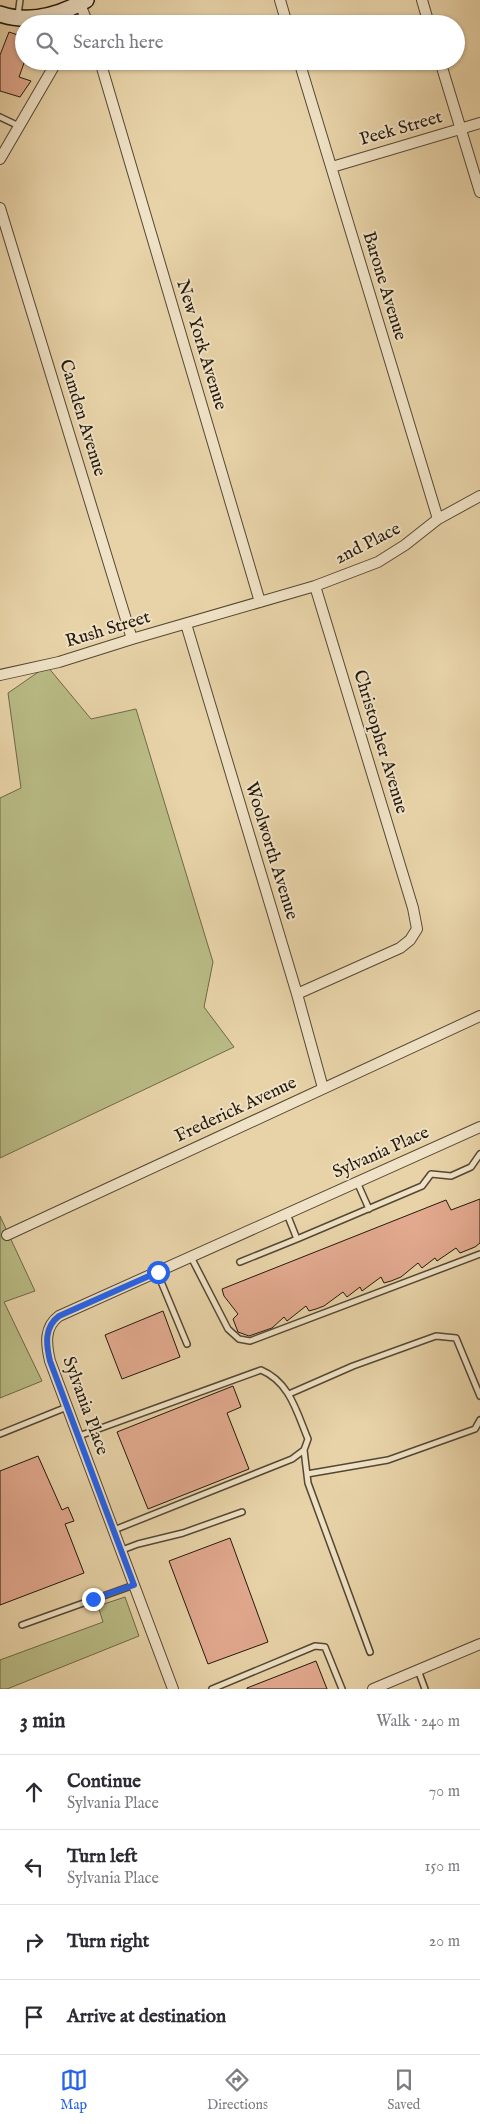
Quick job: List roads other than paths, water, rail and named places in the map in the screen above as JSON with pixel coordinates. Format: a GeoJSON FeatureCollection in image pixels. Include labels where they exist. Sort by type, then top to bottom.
{"type":"FeatureCollection","features":[{"type":"Feature","properties":{"kind":"main road"},"geometry":{"type":"LineString","coordinates":[[54,15],[84,1]]}},
{"type":"Feature","properties":{"kind":"main road"},"geometry":{"type":"LineString","coordinates":[[0,14],[15,18]]}},
{"type":"Feature","properties":{"kind":"street"},"geometry":{"type":"LineString","coordinates":[[280,0],[285,15]]}},
{"type":"Feature","properties":{"kind":"street"},"geometry":{"type":"LineString","coordinates":[[422,0],[426,15]]}},
{"type":"Feature","properties":{"kind":"street"},"geometry":{"type":"LineString","coordinates":[[84,1],[86,15]]}},
{"type":"Feature","properties":{"kind":"street"},"geometry":{"type":"LineString","coordinates":[[0,159],[52,70]]}},
{"type":"Feature","properties":{"kind":"street","name":"New York Avenue"},"geometry":{"type":"LineString","coordinates":[[103,70],[260,602]]}},
{"type":"Feature","properties":{"kind":"street","name":"Barone Avenue"},"geometry":{"type":"LineString","coordinates":[[302,70],[438,519]]}},
{"type":"Feature","properties":{"kind":"street"},"geometry":{"type":"LineString","coordinates":[[443,70],[480,192]]}},
{"type":"Feature","properties":{"kind":"street","name":"Peek Street"},"geometry":{"type":"LineString","coordinates":[[332,166],[480,123]]}},
{"type":"Feature","properties":{"kind":"street","name":"Camden Avenue"},"geometry":{"type":"LineString","coordinates":[[0,208],[132,638]]}},
{"type":"Feature","properties":{"kind":"street","name":"2nd Place"},"geometry":{"type":"LineString","coordinates":[[260,602],[315,586],[378,562],[414,540],[438,519],[480,496]]}},
{"type":"Feature","properties":{"kind":"street","name":"Christopher Avenue"},"geometry":{"type":"LineString","coordinates":[[297,994],[400,948],[410,940],[417,929],[413,908],[315,586]]}},
{"type":"Feature","properties":{"kind":"street","name":"Rush Street"},"geometry":{"type":"LineString","coordinates":[[0,675],[59,662],[132,638],[260,602]]}},
{"type":"Feature","properties":{"kind":"street","name":"Woolworth Avenue"},"geometry":{"type":"LineString","coordinates":[[186,624],[297,994],[323,1088]]}},
{"type":"Feature","properties":{"kind":"street","name":"Frederick Avenue"},"geometry":{"type":"LineString","coordinates":[[7,1235],[480,1016]]}},
{"type":"Feature","properties":{"kind":"street","name":"Sylvania Place"},"geometry":{"type":"LineString","coordinates":[[174,1689],[47,1347],[48,1331],[52,1321],[59,1316],[480,1127]]}},
{"type":"Feature","properties":{"kind":"street"},"geometry":{"type":"LineString","coordinates":[[373,1689],[480,1644]]}},
{"type":"Feature","properties":{"kind":"lane"},"geometry":{"type":"LineString","coordinates":[[18,15],[20,0]]}},
{"type":"Feature","properties":{"kind":"lane"},"geometry":{"type":"LineString","coordinates":[[0,117],[19,126]]}},
{"type":"Feature","properties":{"kind":"lane"},"geometry":{"type":"LineString","coordinates":[[240,1262],[422,1186],[432,1174],[451,1176],[471,1166],[480,1154]]}},
{"type":"Feature","properties":{"kind":"lane"},"geometry":{"type":"LineString","coordinates":[[357,1182],[369,1209]]}},
{"type":"Feature","properties":{"kind":"lane"},"geometry":{"type":"LineString","coordinates":[[287,1213],[297,1239]]}},
{"type":"Feature","properties":{"kind":"lane"},"geometry":{"type":"LineString","coordinates":[[190,1257],[228,1329],[240,1339],[250,1341],[480,1254]]}},
{"type":"Feature","properties":{"kind":"lane"},"geometry":{"type":"LineString","coordinates":[[158,1272],[187,1344]]}},
{"type":"Feature","properties":{"kind":"lane"},"geometry":{"type":"LineString","coordinates":[[289,1394],[353,1366],[436,1336],[456,1338],[480,1396]]}},
{"type":"Feature","properties":{"kind":"lane"},"geometry":{"type":"LineString","coordinates":[[79,1436],[261,1370],[272,1375],[289,1394],[308,1439],[304,1450],[308,1483],[370,1652]]}},
{"type":"Feature","properties":{"kind":"lane"},"geometry":{"type":"LineString","coordinates":[[0,1434],[68,1407]]}},
{"type":"Feature","properties":{"kind":"lane"},"geometry":{"type":"LineString","coordinates":[[306,1474],[388,1460],[476,1429],[480,1420]]}},
{"type":"Feature","properties":{"kind":"lane"},"geometry":{"type":"LineString","coordinates":[[114,1530],[292,1459],[304,1450]]}},
{"type":"Feature","properties":{"kind":"lane"},"geometry":{"type":"LineString","coordinates":[[122,1550],[183,1533],[242,1512]]}},
{"type":"Feature","properties":{"kind":"lane"},"geometry":{"type":"LineString","coordinates":[[22,1625],[134,1585]]}},
{"type":"Feature","properties":{"kind":"lane"},"geometry":{"type":"LineString","coordinates":[[212,1689],[315,1646],[322,1646],[325,1648],[342,1689]]}},
{"type":"Feature","properties":{"kind":"lane"},"geometry":{"type":"LineString","coordinates":[[418,1670],[425,1689]]}}]}
